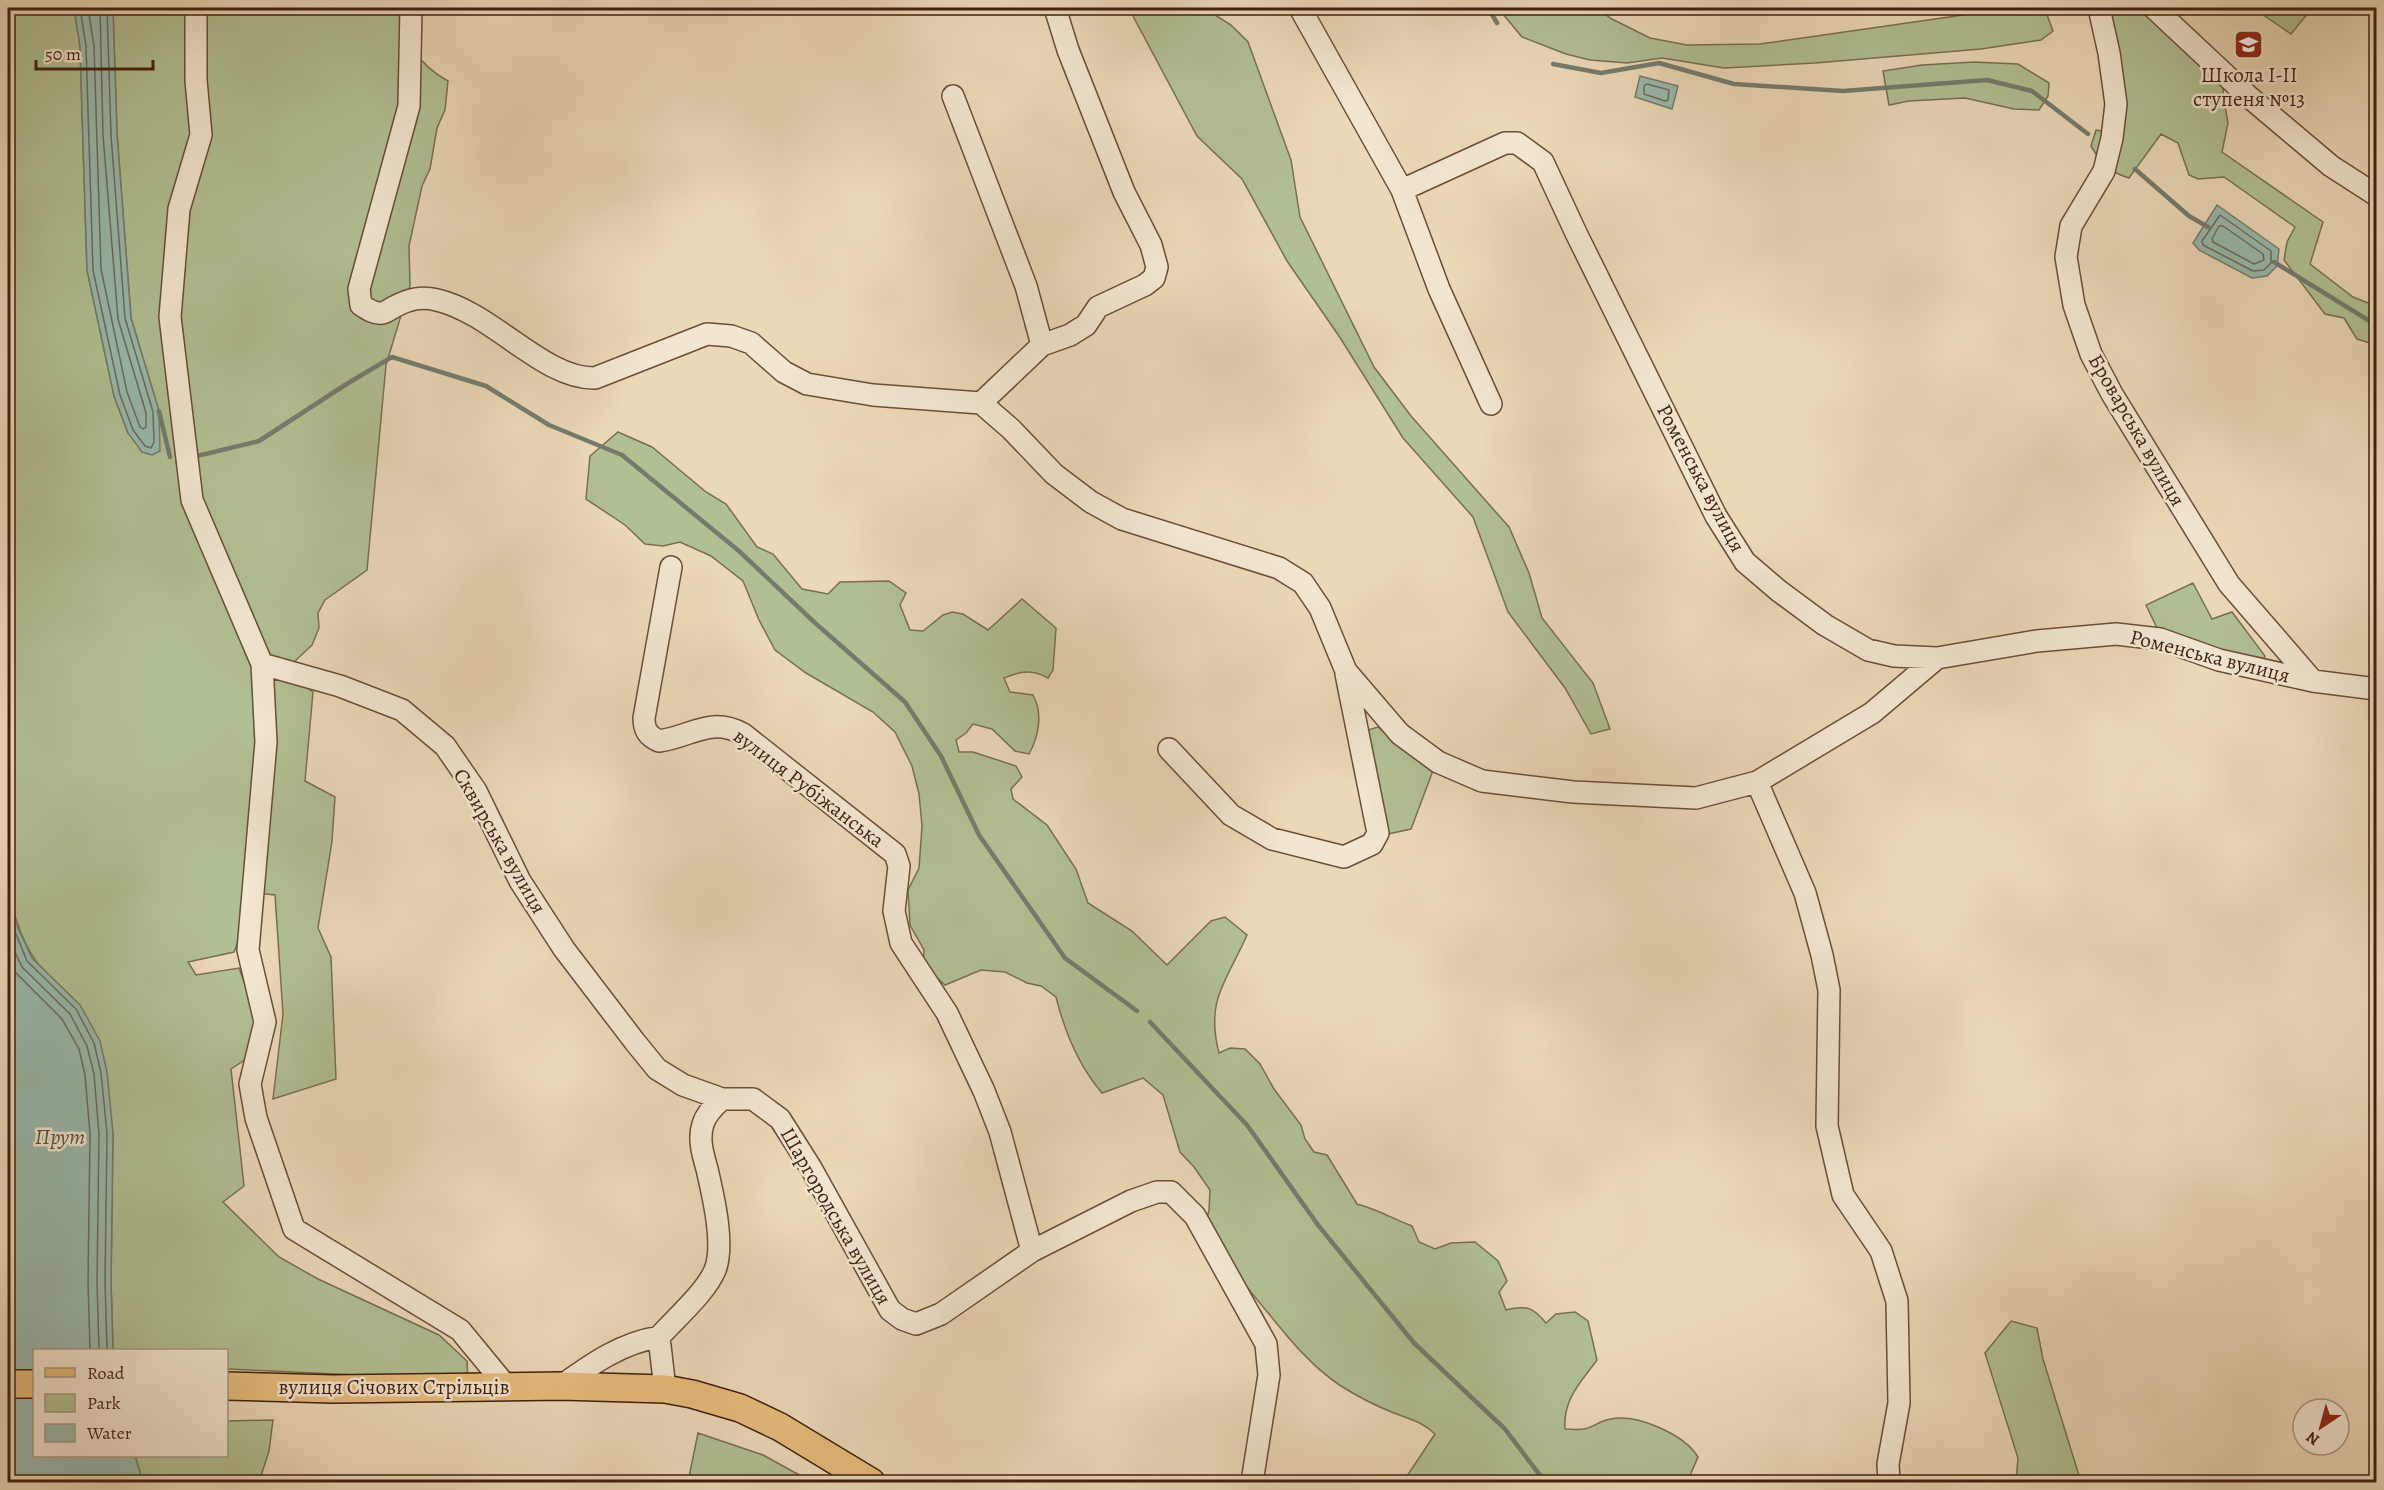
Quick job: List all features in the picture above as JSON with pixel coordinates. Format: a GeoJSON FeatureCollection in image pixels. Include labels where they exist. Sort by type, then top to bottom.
{"type":"FeatureCollection","features":[{"type":"Feature","properties":{"kind":"main road"},"geometry":{"type":"LineString","coordinates":[[8,1384],[33,1384]]}},
{"type":"Feature","properties":{"kind":"main road","name":"вулиця Січових Стрільців"},"geometry":{"type":"LineString","coordinates":[[228,1386],[333,1389],[561,1386],[665,1389],[740,1408],[780,1427],[871,1482]]}},
{"type":"Feature","properties":{"kind":"street"},"geometry":{"type":"LineString","coordinates":[[196,8],[196,80],[201,135],[179,209],[170,317],[192,500],[262,664],[266,742],[248,950],[265,1022],[250,1084],[256,1118],[294,1229],[460,1330],[507,1387]]}},
{"type":"Feature","properties":{"kind":"street"},"geometry":{"type":"LineString","coordinates":[[411,8],[409,106],[359,289],[361,305],[372,312],[383,314],[399,304],[422,297],[447,303],[487,322],[560,372],[581,378],[595,378],[707,334],[731,336],[751,343],[784,372],[807,384],[873,395],[981,403],[1011,429],[1054,474],[1091,502],[1122,519],[1279,568],[1302,583],[1320,608],[1346,671],[1378,833],[1372,844],[1344,857],[1272,839],[1231,815],[1169,749]]}},
{"type":"Feature","properties":{"kind":"street"},"geometry":{"type":"LineString","coordinates":[[981,403],[1042,345],[1071,335],[1086,325],[1098,307],[1145,285],[1154,278],[1157,267],[1151,245],[1119,181],[1068,50],[1055,8]]}},
{"type":"Feature","properties":{"kind":"street"},"geometry":{"type":"LineString","coordinates":[[1300,8],[1402,190],[1439,290],[1491,404]]}},
{"type":"Feature","properties":{"kind":"street","name":"Броварська вулиця"},"geometry":{"type":"LineString","coordinates":[[2099,8],[2109,53],[2116,104],[2112,138],[2104,171],[2071,226],[2066,257],[2074,305],[2091,354],[2112,394],[2229,584],[2313,681]]}},
{"type":"Feature","properties":{"kind":"street"},"geometry":{"type":"LineString","coordinates":[[2154,8],[2248,96],[2331,166],[2376,195]]}},
{"type":"Feature","properties":{"kind":"street"},"geometry":{"type":"LineString","coordinates":[[952,96],[1026,286],[1042,345]]}},
{"type":"Feature","properties":{"kind":"street","name":"Роменська вулиця"},"geometry":{"type":"LineString","coordinates":[[1402,190],[1505,143],[1517,143],[1544,162],[1576,233],[1716,516],[1745,562],[1825,625],[1868,650],[1894,656],[1937,658],[2037,641],[2116,634],[2160,639],[2219,660],[2313,681],[2376,689]]}},
{"type":"Feature","properties":{"kind":"street","name":"вулиця Рубіжанська"},"geometry":{"type":"LineString","coordinates":[[671,567],[644,728],[650,737],[659,741],[718,725],[730,726],[895,854],[899,866],[894,911],[901,943],[947,1013],[984,1091],[1000,1132],[1032,1251]]}},
{"type":"Feature","properties":{"kind":"street"},"geometry":{"type":"LineString","coordinates":[[1346,671],[1400,734],[1438,762],[1482,781],[1573,792],[1696,798],[1757,782],[1872,713],[1937,658]]}},
{"type":"Feature","properties":{"kind":"street","name":"Сквирська вулиця"},"geometry":{"type":"LineString","coordinates":[[262,664],[340,686],[402,710],[445,746],[476,790],[520,881],[564,949],[635,1042],[657,1069],[683,1084],[722,1099]]}},
{"type":"Feature","properties":{"kind":"street"},"geometry":{"type":"LineString","coordinates":[[1757,782],[1805,893],[1822,955],[1829,990],[1827,1126],[1843,1195],[1881,1251],[1897,1301],[1899,1403],[1888,1464],[1889,1482]]}},
{"type":"Feature","properties":{"kind":"street"},"geometry":{"type":"LineString","coordinates":[[561,1386],[604,1356],[644,1339],[659,1337],[708,1284],[716,1267],[718,1236],[714,1199],[700,1141],[703,1124],[710,1110],[722,1099]]}},
{"type":"Feature","properties":{"kind":"street","name":"Шаргородська вулиця"},"geometry":{"type":"LineString","coordinates":[[722,1099],[753,1099],[780,1119],[811,1168],[890,1310],[902,1319],[916,1324],[941,1314],[1032,1251],[1131,1201],[1156,1192],[1171,1192],[1195,1216],[1266,1344],[1269,1375],[1252,1482]]}},
{"type":"Feature","properties":{"kind":"street"},"geometry":{"type":"LineString","coordinates":[[659,1337],[665,1389]]}},
{"type":"Feature","properties":{"kind":"green space"},"geometry":{"type":"Polygon","coordinates":[[[8,8],[74,8],[80,46],[87,270],[114,396],[128,433],[159,426],[159,411],[131,318],[117,134],[113,8],[397,8],[408,41],[420,59],[448,81],[445,110],[437,128],[430,169],[422,186],[409,246],[410,286],[386,365],[367,570],[325,600],[318,613],[319,628],[312,645],[295,661],[295,678],[313,692],[305,781],[335,797],[332,841],[318,928],[331,957],[336,1079],[273,1099],[283,1014],[275,895],[256,893],[234,952],[188,962],[196,975],[239,968],[257,1018],[255,1053],[231,1069],[244,1186],[223,1202],[279,1257],[318,1279],[439,1335],[467,1361],[468,1380],[228,1369],[228,1349],[113,1349],[111,1282],[113,1133],[44,971],[31,953],[22,934],[8,893],[8,8]]]}},
{"type":"Feature","properties":{"kind":"green space"},"geometry":{"type":"Polygon","coordinates":[[[1132,8],[1211,8],[1215,15],[1231,25],[1248,42],[1291,160],[1300,217],[1374,367],[1411,416],[1509,527],[1529,573],[1542,618],[1593,683],[1610,729],[1591,734],[1565,688],[1508,612],[1473,517],[1403,438],[1339,336],[1287,261],[1242,179],[1197,136],[1133,16],[1132,8]]]}},
{"type":"Feature","properties":{"kind":"green space"},"geometry":{"type":"Polygon","coordinates":[[[1498,8],[1596,8],[1612,19],[1650,38],[1687,45],[1760,44],[1963,15],[1979,8],[2040,8],[2046,12],[2053,31],[2041,40],[1981,49],[1724,68],[1662,58],[1627,63],[1590,60],[1566,54],[1522,37],[1498,8]]]}},
{"type":"Feature","properties":{"kind":"green space"},"geometry":{"type":"Polygon","coordinates":[[[2106,8],[2147,8],[2224,78],[2223,94],[2228,123],[2222,152],[2323,222],[2310,264],[2353,297],[2376,306],[2376,345],[2357,339],[2344,318],[2325,314],[2284,260],[2287,242],[2295,227],[2224,177],[2198,179],[2189,175],[2178,143],[2161,134],[2129,178],[2111,170],[2098,157],[2091,146],[2096,130],[2120,134],[2106,8]]]}},
{"type":"Feature","properties":{"kind":"green space"},"geometry":{"type":"Polygon","coordinates":[[[2253,8],[2312,8],[2291,34],[2253,8]]]}},
{"type":"Feature","properties":{"kind":"green space"},"geometry":{"type":"Polygon","coordinates":[[[1974,62],[2018,64],[2049,83],[2048,96],[2039,110],[2014,109],[1965,98],[1909,101],[1889,105],[1883,71],[1922,65],[1974,62]]]}},
{"type":"Feature","properties":{"kind":"green space"},"geometry":{"type":"Polygon","coordinates":[[[618,432],[652,447],[706,492],[726,504],[757,547],[773,554],[802,589],[828,594],[840,582],[889,581],[906,593],[900,605],[910,630],[923,631],[943,615],[952,612],[963,614],[988,630],[1022,599],[1056,628],[1053,670],[1048,678],[1037,673],[1026,672],[1004,678],[1010,692],[1033,695],[1036,702],[1039,717],[1035,740],[1029,754],[1015,751],[992,729],[973,724],[956,740],[959,752],[973,752],[1016,766],[1022,777],[1011,789],[1013,799],[1047,825],[1076,869],[1088,903],[1132,931],[1167,965],[1211,921],[1225,917],[1247,935],[1216,1004],[1215,1034],[1219,1053],[1230,1048],[1245,1049],[1260,1064],[1274,1089],[1301,1125],[1305,1139],[1314,1152],[1327,1155],[1357,1204],[1412,1226],[1419,1242],[1435,1249],[1451,1243],[1475,1242],[1498,1261],[1507,1281],[1499,1292],[1506,1310],[1529,1309],[1546,1323],[1556,1314],[1575,1312],[1588,1321],[1597,1360],[1570,1400],[1565,1418],[1565,1429],[1584,1429],[1607,1420],[1622,1418],[1659,1428],[1682,1441],[1698,1457],[1688,1480],[1670,1476],[1655,1478],[1652,1482],[1415,1482],[1405,1479],[1435,1434],[1421,1424],[1360,1397],[1330,1379],[1302,1353],[1252,1294],[1204,1230],[1209,1210],[1210,1190],[1180,1152],[1163,1095],[1143,1078],[1102,1093],[1073,1048],[1056,997],[1041,986],[1027,983],[1005,972],[981,970],[945,985],[923,965],[924,950],[910,925],[908,890],[919,868],[922,826],[919,794],[912,766],[895,732],[873,712],[806,673],[775,650],[759,620],[743,581],[711,556],[680,542],[663,546],[645,544],[625,525],[586,499],[590,456],[618,432]]]}},
{"type":"Feature","properties":{"kind":"green space"},"geometry":{"type":"Polygon","coordinates":[[[2193,583],[2212,619],[2232,612],[2265,656],[2263,661],[2200,645],[2157,628],[2146,605],[2193,583]]]}},
{"type":"Feature","properties":{"kind":"green space"},"geometry":{"type":"Polygon","coordinates":[[[1378,727],[1434,768],[1411,829],[1383,835],[1368,730],[1378,727]]]}},
{"type":"Feature","properties":{"kind":"green space"},"geometry":{"type":"Polygon","coordinates":[[[2011,1321],[2037,1328],[2043,1359],[2081,1482],[2016,1482],[2018,1458],[1985,1353],[2011,1321]]]}},
{"type":"Feature","properties":{"kind":"green space"},"geometry":{"type":"Polygon","coordinates":[[[273,1420],[269,1451],[259,1482],[143,1482],[135,1457],[228,1457],[228,1421],[273,1420]]]}},
{"type":"Feature","properties":{"kind":"green space"},"geometry":{"type":"Polygon","coordinates":[[[698,1433],[763,1455],[812,1482],[688,1482],[698,1433]]]}},
{"type":"Feature","properties":{"kind":"water"},"geometry":{"type":"Polygon","coordinates":[[[74,8],[113,8],[117,134],[131,318],[159,411],[160,451],[152,455],[142,452],[128,433],[114,396],[87,270],[80,46],[74,8]]]}},
{"type":"Feature","properties":{"kind":"water"},"geometry":{"type":"Polygon","coordinates":[[[1640,76],[1678,86],[1672,109],[1635,97],[1640,76]]]}},
{"type":"Feature","properties":{"kind":"water"},"geometry":{"type":"Polygon","coordinates":[[[2217,205],[2279,249],[2277,266],[2267,276],[2252,278],[2199,250],[2193,243],[2217,205]]]}},
{"type":"Feature","properties":{"kind":"water","name":"Прут"},"geometry":{"type":"Polygon","coordinates":[[[8,893],[18,928],[32,958],[80,1005],[100,1041],[107,1072],[113,1133],[111,1282],[113,1349],[33,1349],[33,1457],[135,1457],[143,1482],[8,1482],[8,893]]]}},
{"type":"Feature","properties":{"kind":"waterway"},"geometry":{"type":"LineString","coordinates":[[1488,8],[1497,23]]}},
{"type":"Feature","properties":{"kind":"waterway"},"geometry":{"type":"LineString","coordinates":[[1553,64],[1601,73],[1659,63],[1734,84],[1843,91],[1987,80],[2032,91],[2088,134]]}},
{"type":"Feature","properties":{"kind":"waterway"},"geometry":{"type":"LineString","coordinates":[[2135,169],[2189,216],[2208,227]]}},
{"type":"Feature","properties":{"kind":"waterway"},"geometry":{"type":"LineString","coordinates":[[2274,262],[2376,325]]}},
{"type":"Feature","properties":{"kind":"waterway"},"geometry":{"type":"LineString","coordinates":[[197,456],[259,441],[392,357],[486,386],[549,425],[622,455],[739,551],[814,622],[905,702],[941,756],[979,835],[1065,958],[1137,1011]]}},
{"type":"Feature","properties":{"kind":"waterway"},"geometry":{"type":"LineString","coordinates":[[159,411],[170,457]]}},
{"type":"Feature","properties":{"kind":"waterway"},"geometry":{"type":"LineString","coordinates":[[1150,1022],[1247,1125],[1318,1225],[1414,1343],[1505,1429],[1545,1482]]}},
{"type":"Feature","properties":{"kind":"place","name":"Школа I-II ступеня №13"},"geometry":{"type":"Point","coordinates":[2249,44]}}]}
